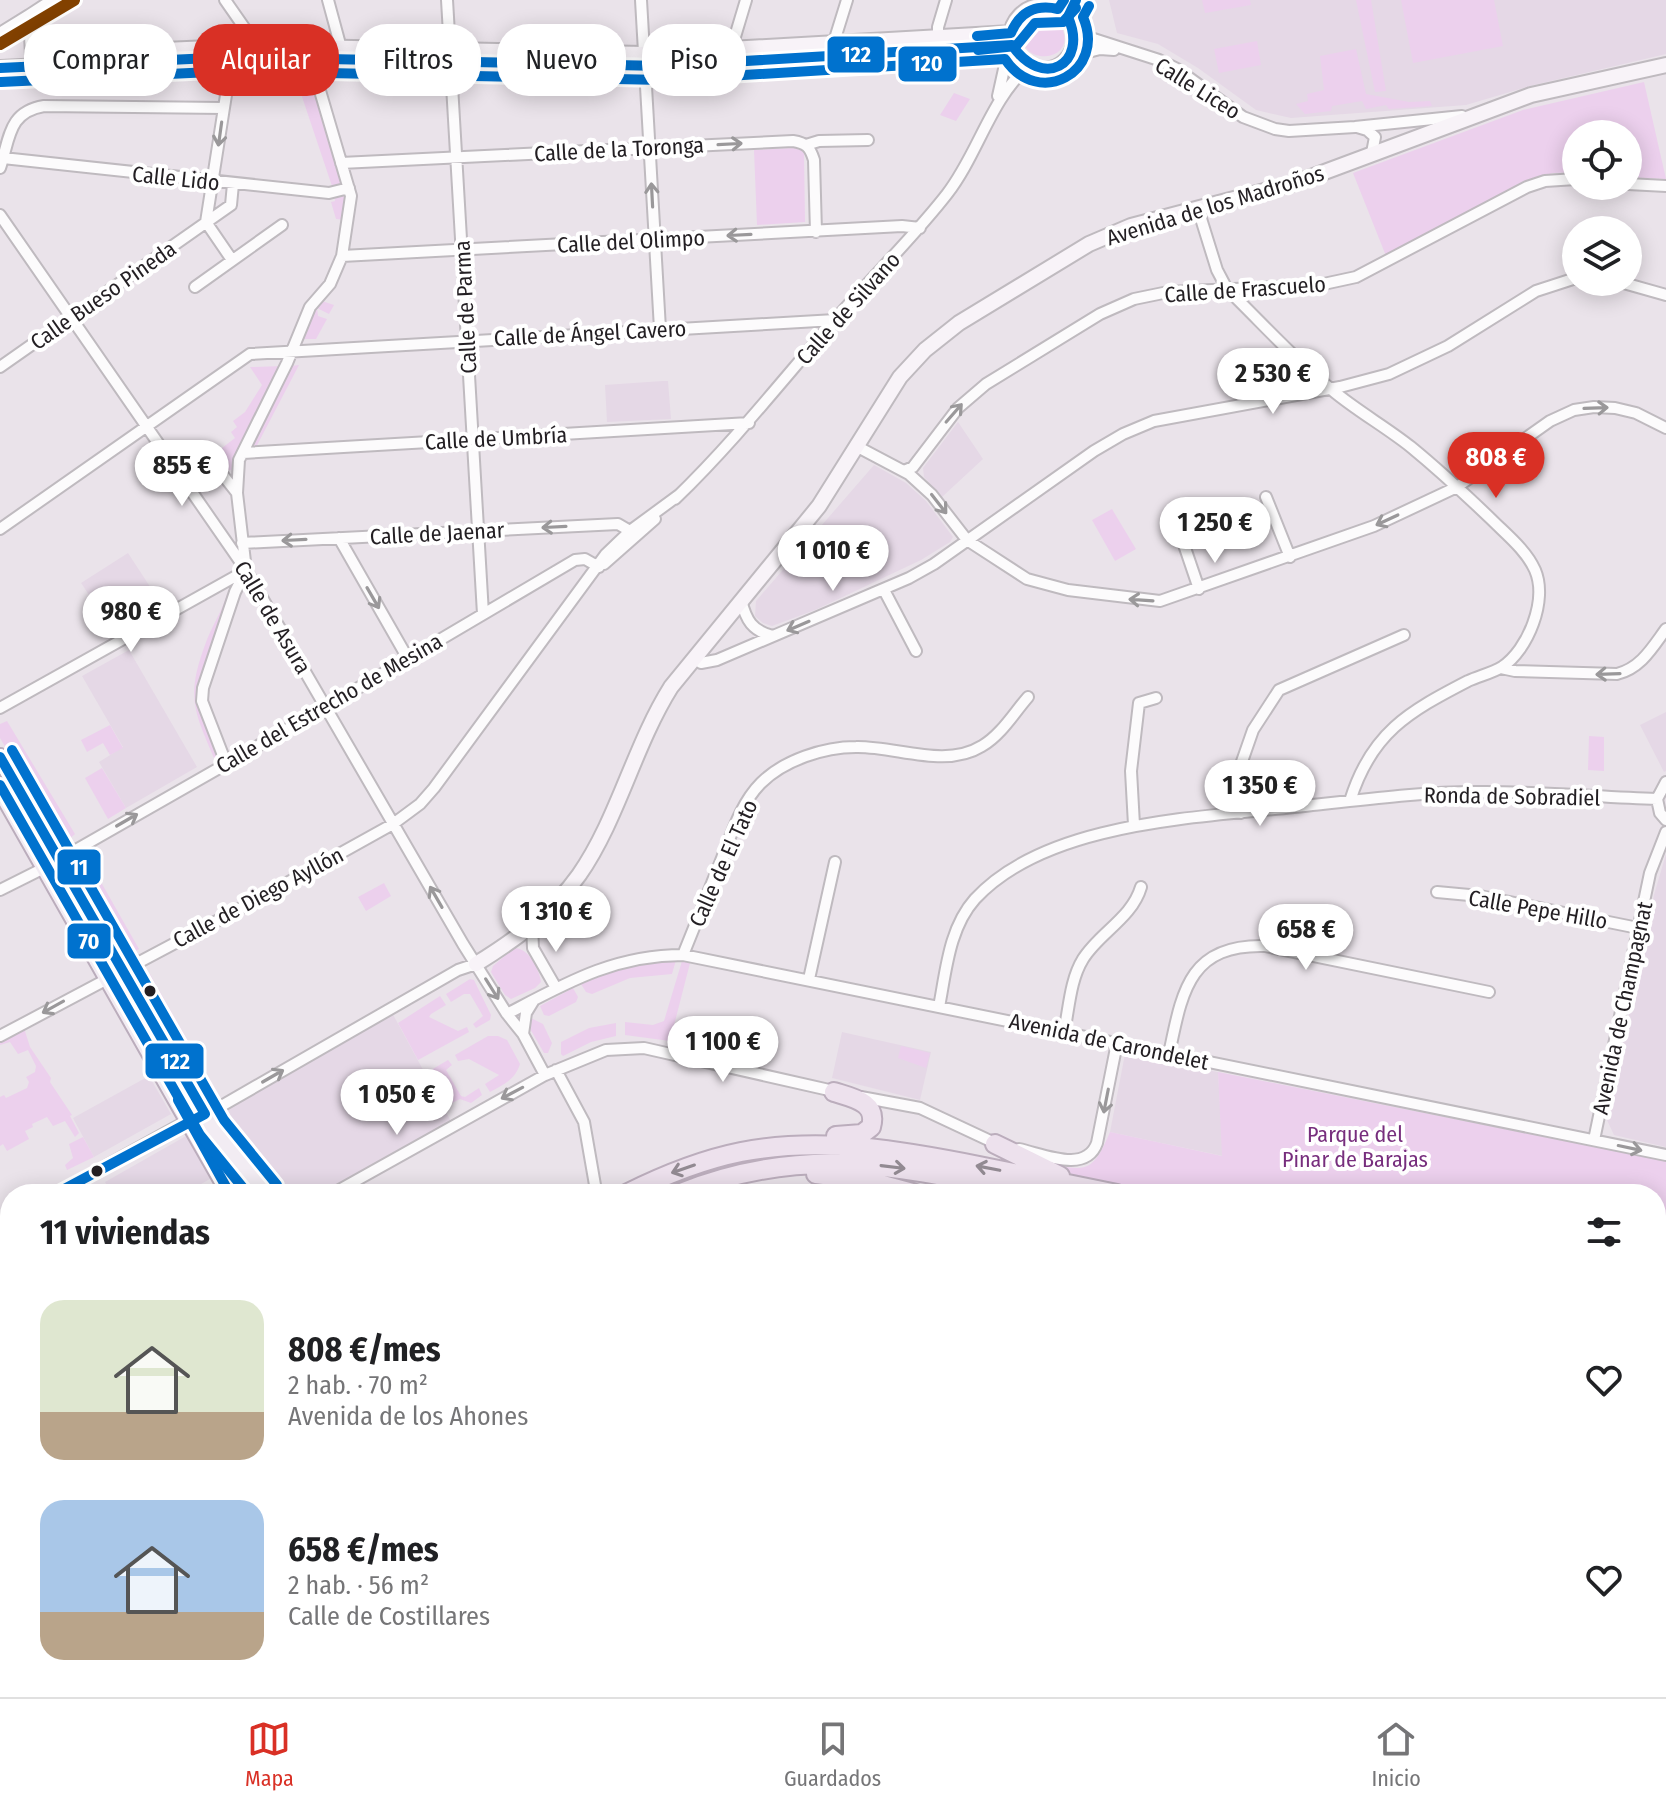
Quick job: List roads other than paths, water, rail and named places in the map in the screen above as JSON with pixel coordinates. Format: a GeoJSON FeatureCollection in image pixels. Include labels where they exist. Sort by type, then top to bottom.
{"type":"FeatureCollection","features":[{"type":"Feature","properties":{"kind":"highway"},"geometry":{"type":"LineString","coordinates":[[649,1184],[691,1166],[778,1141],[855,1135],[871,1127],[872,1113],[867,1105],[834,1092]]}},
{"type":"Feature","properties":{"kind":"highway"},"geometry":{"type":"LineString","coordinates":[[995,1144],[1081,1184]]}},
{"type":"Feature","properties":{"kind":"highway"},"geometry":{"type":"LineString","coordinates":[[741,1152],[798,1145],[874,1147],[1066,1184]]}},
{"type":"Feature","properties":{"kind":"highway"},"geometry":{"type":"LineString","coordinates":[[705,1183],[775,1166],[832,1163],[912,1169],[984,1184]]}},
{"type":"Feature","properties":{"kind":"highway"},"geometry":{"type":"LineString","coordinates":[[705,1183],[824,1174],[879,1184]]}},
{"type":"Feature","properties":{"kind":"main road"},"geometry":{"type":"LineString","coordinates":[[0,757],[123,969],[197,1117],[225,1184]]}},
{"type":"Feature","properties":{"kind":"main road"},"geometry":{"type":"LineString","coordinates":[[0,789],[106,978],[197,1117],[258,1184]]}},
{"type":"Feature","properties":{"kind":"main road"},"geometry":{"type":"LineString","coordinates":[[218,1170],[230,1164],[232,1154]]}},
{"type":"Feature","properties":{"kind":"street"},"geometry":{"type":"LineString","coordinates":[[0,33],[52,0]]}},
{"type":"Feature","properties":{"kind":"street"},"geometry":{"type":"LineString","coordinates":[[328,0],[341,48],[355,49]]}},
{"type":"Feature","properties":{"kind":"street","name":"Calle de Parma"},"geometry":{"type":"LineString","coordinates":[[447,0],[448,24]]}},
{"type":"Feature","properties":{"kind":"street"},"geometry":{"type":"LineString","coordinates":[[641,0],[643,24]]}},
{"type":"Feature","properties":{"kind":"street"},"geometry":{"type":"LineString","coordinates":[[739,24],[746,0]]}},
{"type":"Feature","properties":{"kind":"street"},"geometry":{"type":"LineString","coordinates":[[833,45],[847,0]]}},
{"type":"Feature","properties":{"kind":"street"},"geometry":{"type":"LineString","coordinates":[[938,38],[946,0]]}},
{"type":"Feature","properties":{"kind":"street"},"geometry":{"type":"LineString","coordinates":[[1063,9],[1075,33],[1074,48],[1069,57],[1051,69],[1028,66],[1018,57],[1012,42],[1015,22],[1034,7],[1063,9],[1076,0]]}},
{"type":"Feature","properties":{"kind":"street"},"geometry":{"type":"LineString","coordinates":[[228,4],[242,24]]}},
{"type":"Feature","properties":{"kind":"street"},"geometry":{"type":"LineString","coordinates":[[29,15],[29,24]]}},
{"type":"Feature","properties":{"kind":"street","name":"Calle Liceo"},"geometry":{"type":"LineString","coordinates":[[1075,33],[1136,51],[1177,69],[1243,117],[1289,131],[1472,115]]}},
{"type":"Feature","properties":{"kind":"street"},"geometry":{"type":"LineString","coordinates":[[746,49],[938,38],[1012,42]]}},
{"type":"Feature","properties":{"kind":"street"},"geometry":{"type":"LineString","coordinates":[[746,55],[1012,42]]}},
{"type":"Feature","properties":{"kind":"street","name":"Calle de Silvano"},"geometry":{"type":"LineString","coordinates":[[996,106],[1012,42]]}},
{"type":"Feature","properties":{"kind":"street","name":"Calle Liceo"},"geometry":{"type":"LineString","coordinates":[[1069,57],[1100,49],[1136,51]]}},
{"type":"Feature","properties":{"kind":"street"},"geometry":{"type":"LineString","coordinates":[[0,59],[24,57]]}},
{"type":"Feature","properties":{"kind":"street"},"geometry":{"type":"LineString","coordinates":[[481,57],[642,60]]}},
{"type":"Feature","properties":{"kind":"street"},"geometry":{"type":"LineString","coordinates":[[0,68],[193,59]]}},
{"type":"Feature","properties":{"kind":"street","name":"Avenida de los Madroños"},"geometry":{"type":"LineString","coordinates":[[476,964],[532,925],[568,889],[586,863],[652,720],[671,687],[819,506],[900,377],[925,350],[952,328],[1089,244],[1143,222],[1295,183],[1531,95],[1666,65]]}},
{"type":"Feature","properties":{"kind":"street","name":"Calle de Silvano"},"geometry":{"type":"LineString","coordinates":[[599,567],[631,543],[749,423],[835,320],[920,228],[951,189],[1008,86],[1028,66]]}},
{"type":"Feature","properties":{"kind":"street"},"geometry":{"type":"LineString","coordinates":[[226,96],[206,222],[232,260]]}},
{"type":"Feature","properties":{"kind":"street"},"geometry":{"type":"LineString","coordinates":[[226,763],[202,701],[203,688],[235,592],[246,570],[237,493],[239,460],[292,352],[310,307],[330,284],[342,256],[351,196],[321,96]]}},
{"type":"Feature","properties":{"kind":"street","name":"Calle de Parma"},"geometry":{"type":"LineString","coordinates":[[452,96],[483,614]]}},
{"type":"Feature","properties":{"kind":"street"},"geometry":{"type":"LineString","coordinates":[[647,96],[660,329]]}},
{"type":"Feature","properties":{"kind":"street"},"geometry":{"type":"LineString","coordinates":[[2,163],[16,118],[29,109],[44,106],[224,108]]}},
{"type":"Feature","properties":{"kind":"street"},"geometry":{"type":"LineString","coordinates":[[1389,122],[1395,130],[1395,144]]}},
{"type":"Feature","properties":{"kind":"street"},"geometry":{"type":"LineString","coordinates":[[1355,127],[1367,130],[1375,137],[1372,153]]}},
{"type":"Feature","properties":{"kind":"street","name":"Calle de la Toronga"},"geometry":{"type":"LineString","coordinates":[[341,163],[649,147],[793,141],[806,145],[819,141],[868,140]]}},
{"type":"Feature","properties":{"kind":"street"},"geometry":{"type":"LineString","coordinates":[[806,145],[814,160],[816,232]]}},
{"type":"Feature","properties":{"kind":"street","name":"Calle Lido"},"geometry":{"type":"LineString","coordinates":[[2,163],[329,193],[349,188]]}},
{"type":"Feature","properties":{"kind":"street","name":"Calle de Frascuelo"},"geometry":{"type":"LineString","coordinates":[[904,471],[913,467],[958,408],[986,384],[1100,314],[1148,295],[1319,285],[1356,277],[1527,187],[1562,180]]}},
{"type":"Feature","properties":{"kind":"street","name":"Calle Bueso Pineda"},"geometry":{"type":"LineString","coordinates":[[0,367],[231,205],[233,184]]}},
{"type":"Feature","properties":{"kind":"street"},"geometry":{"type":"LineString","coordinates":[[1642,185],[1666,186]]}},
{"type":"Feature","properties":{"kind":"street"},"geometry":{"type":"LineString","coordinates":[[1198,209],[1217,270],[1227,289],[1330,388],[1409,446],[1457,487],[1526,555],[1536,573],[1538,593],[1532,629],[1524,645],[1501,668],[1471,680],[1422,707],[1382,737],[1368,755],[1350,801]]}},
{"type":"Feature","properties":{"kind":"street","name":"Calle de Asura"},"geometry":{"type":"LineString","coordinates":[[0,215],[246,570],[476,964],[507,1014],[584,1122],[594,1184]]}},
{"type":"Feature","properties":{"kind":"street","name":"Calle Bueso Pineda"},"geometry":{"type":"LineString","coordinates":[[195,287],[282,225]]}},
{"type":"Feature","properties":{"kind":"street","name":"Calle del Olimpo"},"geometry":{"type":"LineString","coordinates":[[342,256],[902,226],[920,228]]}},
{"type":"Feature","properties":{"kind":"street"},"geometry":{"type":"LineString","coordinates":[[693,658],[707,663],[884,590],[934,564],[1094,451],[1133,430],[1154,421],[1330,388],[1408,367],[1536,291],[1562,283]]}},
{"type":"Feature","properties":{"kind":"street"},"geometry":{"type":"LineString","coordinates":[[1642,288],[1666,295]]}},
{"type":"Feature","properties":{"kind":"street","name":"Calle de Ángel Cavero"},"geometry":{"type":"LineString","coordinates":[[146,426],[250,354],[835,320]]}},
{"type":"Feature","properties":{"kind":"street"},"geometry":{"type":"LineString","coordinates":[[856,446],[904,471],[932,495],[967,540],[1027,579],[1056,588],[1160,601],[1374,526],[1457,487],[1550,421],[1574,410],[1615,408],[1636,413],[1666,428]]}},
{"type":"Feature","properties":{"kind":"street","name":"Calle de Umbría"},"geometry":{"type":"LineString","coordinates":[[243,453],[749,423]]}},
{"type":"Feature","properties":{"kind":"street"},"geometry":{"type":"LineString","coordinates":[[0,529],[146,426]]}},
{"type":"Feature","properties":{"kind":"street"},"geometry":{"type":"LineString","coordinates":[[222,474],[237,493]]}},
{"type":"Feature","properties":{"kind":"street","name":"Calle de Silvano"},"geometry":{"type":"LineString","coordinates":[[393,824],[420,804],[434,788],[606,554],[630,531],[679,495]]}},
{"type":"Feature","properties":{"kind":"street"},"geometry":{"type":"LineString","coordinates":[[1266,497],[1290,557]]}},
{"type":"Feature","properties":{"kind":"street","name":"Calle de Jaenar"},"geometry":{"type":"LineString","coordinates":[[242,543],[618,524],[630,531]]}},
{"type":"Feature","properties":{"kind":"street"},"geometry":{"type":"LineString","coordinates":[[1179,530],[1199,589]]}},
{"type":"Feature","properties":{"kind":"street"},"geometry":{"type":"LineString","coordinates":[[630,531],[631,543]]}},
{"type":"Feature","properties":{"kind":"street"},"geometry":{"type":"LineString","coordinates":[[339,538],[407,657]]}},
{"type":"Feature","properties":{"kind":"street","name":"Calle del Estrecho de Mesina"},"geometry":{"type":"LineString","coordinates":[[60,859],[575,560],[585,559],[599,567]]}},
{"type":"Feature","properties":{"kind":"street"},"geometry":{"type":"LineString","coordinates":[[0,708],[246,570]]}},
{"type":"Feature","properties":{"kind":"street"},"geometry":{"type":"LineString","coordinates":[[884,590],[916,651]]}},
{"type":"Feature","properties":{"kind":"street"},"geometry":{"type":"LineString","coordinates":[[741,600],[750,625],[759,632],[773,636]]}},
{"type":"Feature","properties":{"kind":"street"},"geometry":{"type":"LineString","coordinates":[[1501,668],[1617,674],[1629,671],[1640,663],[1666,629]]}},
{"type":"Feature","properties":{"kind":"street"},"geometry":{"type":"LineString","coordinates":[[1241,813],[1238,773],[1253,730],[1279,690],[1404,635]]}},
{"type":"Feature","properties":{"kind":"street","name":"Calle de El Tato"},"geometry":{"type":"LineString","coordinates":[[683,955],[743,807],[761,782],[797,759],[829,750],[857,747],[919,755],[967,752],[994,737],[1028,697]]}},
{"type":"Feature","properties":{"kind":"street"},"geometry":{"type":"LineString","coordinates":[[1134,825],[1131,771],[1139,703],[1156,698]]}},
{"type":"Feature","properties":{"kind":"street"},"geometry":{"type":"LineString","coordinates":[[1666,782],[1657,799],[1660,813],[1666,820]]}},
{"type":"Feature","properties":{"kind":"street","name":"Ronda de Sobradiel"},"geometry":{"type":"LineString","coordinates":[[939,1007],[955,932],[961,917],[977,897],[1037,856],[1134,825],[1350,801],[1476,792],[1657,799]]}},
{"type":"Feature","properties":{"kind":"street","name":"Calle de Diego Ayllón"},"geometry":{"type":"LineString","coordinates":[[0,1036],[393,824]]}},
{"type":"Feature","properties":{"kind":"street","name":"Avenida de Champagnat"},"geometry":{"type":"LineString","coordinates":[[1594,1140],[1650,873],[1666,832]]}},
{"type":"Feature","properties":{"kind":"street"},"geometry":{"type":"LineString","coordinates":[[809,979],[835,862]]}},
{"type":"Feature","properties":{"kind":"street"},"geometry":{"type":"LineString","coordinates":[[0,890],[44,868]]}},
{"type":"Feature","properties":{"kind":"street"},"geometry":{"type":"LineString","coordinates":[[1064,1032],[1073,984],[1081,962],[1132,907],[1141,887]]}},
{"type":"Feature","properties":{"kind":"street","name":"Calle Pepe Hillo"},"geometry":{"type":"LineString","coordinates":[[1437,892],[1480,896],[1638,928]]}},
{"type":"Feature","properties":{"kind":"street"},"geometry":{"type":"LineString","coordinates":[[532,925],[533,948]]}},
{"type":"Feature","properties":{"kind":"street"},"geometry":{"type":"LineString","coordinates":[[517,937],[533,948],[556,988]]}},
{"type":"Feature","properties":{"kind":"street"},"geometry":{"type":"LineString","coordinates":[[1169,1054],[1181,996],[1191,978],[1208,960],[1244,946],[1265,946],[1489,992]]}},
{"type":"Feature","properties":{"kind":"street","name":"Avenida de Carondelet"},"geometry":{"type":"LineString","coordinates":[[507,1014],[556,988],[619,961],[646,956],[683,955],[1666,1155]]}},
{"type":"Feature","properties":{"kind":"street"},"geometry":{"type":"LineString","coordinates":[[73,1184],[458,970],[476,964]]}},
{"type":"Feature","properties":{"kind":"street"},"geometry":{"type":"LineString","coordinates":[[523,1034],[526,1013],[536,999]]}},
{"type":"Feature","properties":{"kind":"street"},"geometry":{"type":"LineString","coordinates":[[350,1184],[550,1073],[606,1050],[634,1047],[920,1108],[995,1144],[1076,1161],[1089,1156],[1097,1143],[1117,1043]]}},
{"type":"Feature","properties":{"kind":"park label","name":"Parque del Pinar de Barajas"},"geometry":{"type":"Point","coordinates":[1355,1146]}}]}
